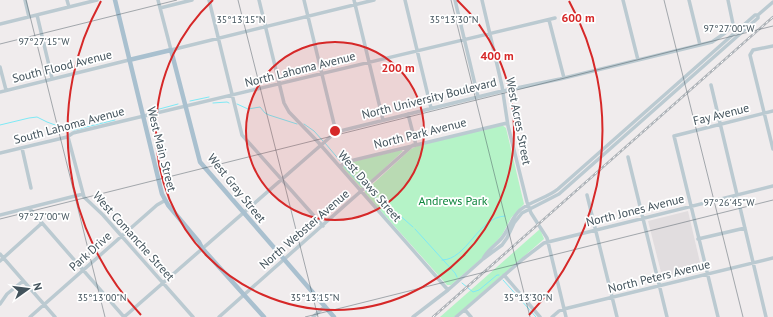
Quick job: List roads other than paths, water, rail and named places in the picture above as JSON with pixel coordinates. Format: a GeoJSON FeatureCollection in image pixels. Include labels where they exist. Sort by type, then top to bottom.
{"type":"FeatureCollection","features":[{"type":"Feature","properties":{"kind":"main road","name":"West Main Street"},"geometry":{"type":"LineString","coordinates":[[115,0],[164,200],[199,242],[202,248],[264,317]]}},
{"type":"Feature","properties":{"kind":"main road"},"geometry":{"type":"LineString","coordinates":[[129,60],[171,50]]}},
{"type":"Feature","properties":{"kind":"main road","name":"West Gray Street"},"geometry":{"type":"LineString","coordinates":[[171,50],[200,162],[334,317]]}},
{"type":"Feature","properties":{"kind":"street"},"geometry":{"type":"LineString","coordinates":[[25,0],[29,17]]}},
{"type":"Feature","properties":{"kind":"street"},"geometry":{"type":"LineString","coordinates":[[67,0],[69,7]]}},
{"type":"Feature","properties":{"kind":"street"},"geometry":{"type":"LineString","coordinates":[[0,24],[97,0]]}},
{"type":"Feature","properties":{"kind":"street","name":"West Gray Street"},"geometry":{"type":"LineString","coordinates":[[158,0],[171,50]]}},
{"type":"Feature","properties":{"kind":"street"},"geometry":{"type":"LineString","coordinates":[[160,8],[192,0]]}},
{"type":"Feature","properties":{"kind":"street"},"geometry":{"type":"LineString","coordinates":[[209,0],[242,135],[323,226]]}},
{"type":"Feature","properties":{"kind":"street","name":"West Daws Street"},"geometry":{"type":"LineString","coordinates":[[259,0],[279,84],[287,110],[323,143],[340,167],[361,192],[448,290]]}},
{"type":"Feature","properties":{"kind":"street"},"geometry":{"type":"LineString","coordinates":[[304,0],[336,132]]}},
{"type":"Feature","properties":{"kind":"street"},"geometry":{"type":"LineString","coordinates":[[354,0],[384,120]]}},
{"type":"Feature","properties":{"kind":"street"},"geometry":{"type":"LineString","coordinates":[[171,50],[374,0]]}},
{"type":"Feature","properties":{"kind":"street"},"geometry":{"type":"LineString","coordinates":[[405,0],[431,108]]}},
{"type":"Feature","properties":{"kind":"street"},"geometry":{"type":"LineString","coordinates":[[455,0],[478,97]]}},
{"type":"Feature","properties":{"kind":"street","name":"West Acres Street"},"geometry":{"type":"LineString","coordinates":[[482,0],[503,91],[507,123],[528,207],[543,230],[548,242],[566,317]]}},
{"type":"Feature","properties":{"kind":"street"},"geometry":{"type":"LineString","coordinates":[[623,0],[638,60]]}},
{"type":"Feature","properties":{"kind":"street"},"geometry":{"type":"LineString","coordinates":[[689,0],[700,45]]}},
{"type":"Feature","properties":{"kind":"street","name":"North University Boulevard"},"geometry":{"type":"LineString","coordinates":[[124,317],[336,132],[431,108],[564,78],[712,42],[733,24],[728,0]]}},
{"type":"Feature","properties":{"kind":"street"},"geometry":{"type":"LineString","coordinates":[[413,317],[505,242],[518,218],[528,207],[554,197],[564,190],[758,18],[758,15],[773,2]]}},
{"type":"Feature","properties":{"kind":"street"},"geometry":{"type":"LineString","coordinates":[[37,15],[52,78]]}},
{"type":"Feature","properties":{"kind":"street","name":"North Lahoma Avenue"},"geometry":{"type":"LineString","coordinates":[[143,116],[555,18]]}},
{"type":"Feature","properties":{"kind":"street"},"geometry":{"type":"LineString","coordinates":[[550,20],[564,78]]}},
{"type":"Feature","properties":{"kind":"street"},"geometry":{"type":"LineString","coordinates":[[773,46],[753,50],[750,53],[773,149]]}},
{"type":"Feature","properties":{"kind":"street","name":"South Flood Avenue"},"geometry":{"type":"LineString","coordinates":[[0,92],[129,60]]}},
{"type":"Feature","properties":{"kind":"street"},"geometry":{"type":"LineString","coordinates":[[0,66],[6,90]]}},
{"type":"Feature","properties":{"kind":"street"},"geometry":{"type":"LineString","coordinates":[[711,85],[766,317]]}},
{"type":"Feature","properties":{"kind":"street","name":"Fay Avenue"},"geometry":{"type":"LineString","coordinates":[[690,207],[674,136],[773,111]]}},
{"type":"Feature","properties":{"kind":"street"},"geometry":{"type":"LineString","coordinates":[[408,114],[414,145]]}},
{"type":"Feature","properties":{"kind":"street","name":"South Lahoma Avenue"},"geometry":{"type":"LineString","coordinates":[[0,154],[68,137],[73,133],[143,116]]}},
{"type":"Feature","properties":{"kind":"street","name":"North Park Avenue"},"geometry":{"type":"LineString","coordinates":[[340,167],[345,162],[350,160],[507,123]]}},
{"type":"Feature","properties":{"kind":"street","name":"West Comanche Street"},"geometry":{"type":"LineString","coordinates":[[68,137],[83,194],[86,199],[95,206],[193,317]]}},
{"type":"Feature","properties":{"kind":"street","name":"North Webster Avenue"},"geometry":{"type":"LineString","coordinates":[[219,317],[414,145]]}},
{"type":"Feature","properties":{"kind":"street"},"geometry":{"type":"LineString","coordinates":[[22,148],[31,188]]}},
{"type":"Feature","properties":{"kind":"street"},"geometry":{"type":"LineString","coordinates":[[628,157],[667,317]]}},
{"type":"Feature","properties":{"kind":"street","name":"North Jones Avenue"},"geometry":{"type":"LineString","coordinates":[[456,317],[537,247],[548,242],[773,186]]}},
{"type":"Feature","properties":{"kind":"street"},"geometry":{"type":"LineString","coordinates":[[0,215],[83,194]]}},
{"type":"Feature","properties":{"kind":"street"},"geometry":{"type":"LineString","coordinates":[[587,195],[616,317]]}},
{"type":"Feature","properties":{"kind":"street","name":"Park Drive"},"geometry":{"type":"LineString","coordinates":[[30,317],[164,200]]}},
{"type":"Feature","properties":{"kind":"street"},"geometry":{"type":"LineString","coordinates":[[690,207],[718,317]]}},
{"type":"Feature","properties":{"kind":"street"},"geometry":{"type":"LineString","coordinates":[[29,208],[124,317]]}},
{"type":"Feature","properties":{"kind":"street"},"geometry":{"type":"LineString","coordinates":[[2,259],[42,223]]}},
{"type":"Feature","properties":{"kind":"street"},"geometry":{"type":"LineString","coordinates":[[698,240],[745,228]]}},
{"type":"Feature","properties":{"kind":"street"},"geometry":{"type":"LineString","coordinates":[[0,254],[2,259],[55,317]]}},
{"type":"Feature","properties":{"kind":"street","name":"North Peters Avenue"},"geometry":{"type":"LineString","coordinates":[[552,317],[564,309],[773,258]]}},
{"type":"Feature","properties":{"kind":"street"},"geometry":{"type":"LineString","coordinates":[[504,275],[540,317]]}},
{"type":"Feature","properties":{"kind":"street"},"geometry":{"type":"LineString","coordinates":[[0,304],[7,294],[23,281]]}},
{"type":"Feature","properties":{"kind":"street"},"geometry":{"type":"LineString","coordinates":[[314,317],[325,306]]}},
{"type":"Feature","properties":{"kind":"street"},"geometry":{"type":"LineString","coordinates":[[465,310],[471,317]]}},
{"type":"Feature","properties":{"kind":"waterway"},"geometry":{"type":"LineString","coordinates":[[190,101],[209,97]]}},
{"type":"Feature","properties":{"kind":"waterway"},"geometry":{"type":"LineString","coordinates":[[213,103],[229,103]]}},
{"type":"Feature","properties":{"kind":"waterway"},"geometry":{"type":"LineString","coordinates":[[152,111],[178,104]]}},
{"type":"Feature","properties":{"kind":"waterway"},"geometry":{"type":"LineString","coordinates":[[237,104],[248,109],[260,107],[269,115],[297,124]]}},
{"type":"Feature","properties":{"kind":"waterway"},"geometry":{"type":"LineString","coordinates":[[0,125],[37,117],[66,129],[74,130],[115,120]]}},
{"type":"Feature","properties":{"kind":"waterway"},"geometry":{"type":"LineString","coordinates":[[304,124],[314,131],[323,141]]}},
{"type":"Feature","properties":{"kind":"waterway"},"geometry":{"type":"LineString","coordinates":[[325,143],[341,162]]}},
{"type":"Feature","properties":{"kind":"waterway"},"geometry":{"type":"LineString","coordinates":[[344,166],[363,187]]}},
{"type":"Feature","properties":{"kind":"waterway"},"geometry":{"type":"LineString","coordinates":[[365,190],[397,213],[413,227]]}},
{"type":"Feature","properties":{"kind":"waterway"},"geometry":{"type":"LineString","coordinates":[[442,260],[451,258],[459,253],[487,223],[496,218],[505,216]]}},
{"type":"Feature","properties":{"kind":"waterway"},"geometry":{"type":"LineString","coordinates":[[415,229],[457,277]]}},
{"type":"Feature","properties":{"kind":"waterway"},"geometry":{"type":"LineString","coordinates":[[462,283],[473,292],[479,290],[499,275]]}},
{"type":"Feature","properties":{"kind":"waterway"},"geometry":{"type":"LineString","coordinates":[[503,280],[536,317]]}},
{"type":"Feature","properties":{"kind":"railway"},"geometry":{"type":"LineString","coordinates":[[433,317],[773,17]]}},
{"type":"Feature","properties":{"kind":"park label","name":"Andrews Park"},"geometry":{"type":"Point","coordinates":[453,200]}}]}
